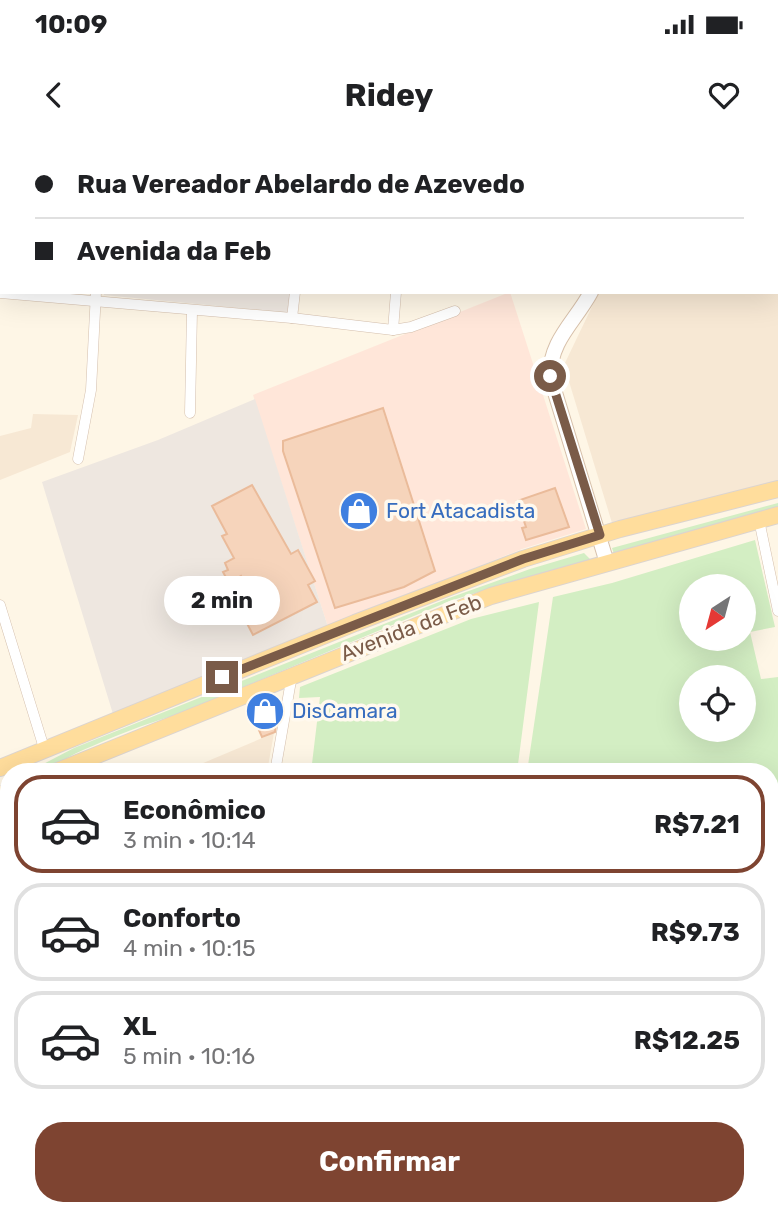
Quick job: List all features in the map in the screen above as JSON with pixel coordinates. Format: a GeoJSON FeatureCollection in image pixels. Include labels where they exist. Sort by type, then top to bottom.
{"type":"FeatureCollection","features":[{"type":"Feature","properties":{"kind":"main road","name":"Avenida da Feb"},"geometry":{"type":"LineString","coordinates":[[11,763],[355,623],[523,559],[600,535],[778,489]]}},
{"type":"Feature","properties":{"kind":"main road"},"geometry":{"type":"LineString","coordinates":[[607,563],[778,515]]}},
{"type":"Feature","properties":{"kind":"main road","name":"Avenida da Feb"},"geometry":{"type":"LineString","coordinates":[[78,763],[293,674],[456,611],[598,576],[607,563]]}},
{"type":"Feature","properties":{"kind":"street"},"geometry":{"type":"LineString","coordinates":[[32,294],[96,296],[192,311],[292,318],[393,330],[411,327],[455,311]]}},
{"type":"Feature","properties":{"kind":"street"},"geometry":{"type":"LineString","coordinates":[[292,318],[295,294]]}},
{"type":"Feature","properties":{"kind":"street"},"geometry":{"type":"LineString","coordinates":[[393,330],[396,294]]}},
{"type":"Feature","properties":{"kind":"street"},"geometry":{"type":"LineString","coordinates":[[591,294],[555,346],[550,359],[550,376],[607,563]]}},
{"type":"Feature","properties":{"kind":"street"},"geometry":{"type":"LineString","coordinates":[[78,459],[90,390],[96,296]]}},
{"type":"Feature","properties":{"kind":"street"},"geometry":{"type":"LineString","coordinates":[[190,413],[192,311]]}},
{"type":"Feature","properties":{"kind":"street"},"geometry":{"type":"LineString","coordinates":[[759,520],[778,611]]}},
{"type":"Feature","properties":{"kind":"street"},"geometry":{"type":"LineString","coordinates":[[0,605],[44,748]]}},
{"type":"Feature","properties":{"kind":"street"},"geometry":{"type":"LineString","coordinates":[[277,763],[293,674]]}},
{"type":"Feature","properties":{"kind":"shaded area"},"geometry":{"type":"Polygon","coordinates":[[[104,294],[290,294],[289,313],[104,294]]]}},
{"type":"Feature","properties":{"kind":"shaded area"},"geometry":{"type":"Polygon","coordinates":[[[511,294],[586,529],[522,549],[328,627],[253,395],[511,294]]]}},
{"type":"Feature","properties":{"kind":"shaded area"},"geometry":{"type":"Polygon","coordinates":[[[598,294],[778,294],[778,483],[612,523],[564,365],[598,294]]]}},
{"type":"Feature","properties":{"kind":"shaded area"},"geometry":{"type":"Polygon","coordinates":[[[255,399],[328,627],[113,714],[42,482],[158,440],[255,399]]]}},
{"type":"Feature","properties":{"kind":"shaded area"},"geometry":{"type":"Polygon","coordinates":[[[33,414],[78,415],[70,452],[0,480],[0,436],[31,428],[33,414]]]}},
{"type":"Feature","properties":{"kind":"shaded area"},"geometry":{"type":"Polygon","coordinates":[[[274,733],[269,763],[203,763],[274,733]]]}},
{"type":"Feature","properties":{"kind":"green space"},"geometry":{"type":"Polygon","coordinates":[[[778,503],[778,509],[614,554],[612,548],[778,503]]]}},
{"type":"Feature","properties":{"kind":"green space"},"geometry":{"type":"Polygon","coordinates":[[[755,540],[775,627],[756,631],[756,574],[679,574],[679,651],[754,651],[761,679],[778,677],[778,763],[528,763],[553,597],[612,583],[755,540]]]}},
{"type":"Feature","properties":{"kind":"green space"},"geometry":{"type":"Polygon","coordinates":[[[584,553],[590,559],[586,564],[516,580],[450,601],[176,715],[106,740],[57,763],[45,763],[74,748],[449,598],[584,553]]]}},
{"type":"Feature","properties":{"kind":"green space"},"geometry":{"type":"Polygon","coordinates":[[[539,602],[518,763],[312,763],[320,697],[299,698],[300,687],[471,619],[539,602]]]}},
{"type":"Feature","properties":{"kind":"building","name":"Fort Atacadista"},"geometry":{"type":"Polygon","coordinates":[[[383,408],[435,571],[404,587],[335,608],[283,451],[283,441],[383,408]]]}},
{"type":"Feature","properties":{"kind":"building"},"geometry":{"type":"Polygon","coordinates":[[[252,485],[291,554],[298,550],[315,581],[308,585],[317,602],[253,635],[241,612],[256,604],[241,576],[229,583],[223,572],[228,570],[225,563],[234,558],[222,536],[227,534],[212,506],[252,485]]]}},
{"type":"Feature","properties":{"kind":"building"},"geometry":{"type":"Polygon","coordinates":[[[555,488],[569,527],[526,540],[522,528],[526,527],[517,501],[555,488]]]}},
{"type":"Feature","properties":{"kind":"building","name":"DisCamara"},"geometry":{"type":"Polygon","coordinates":[[[272,696],[278,709],[275,732],[262,737],[248,705],[272,696]]]}},
{"type":"Feature","properties":{"kind":"place","name":"Fort Atacadista"},"geometry":{"type":"Point","coordinates":[359,511]}},
{"type":"Feature","properties":{"kind":"place","name":"DisCamara"},"geometry":{"type":"Point","coordinates":[265,711]}},
{"type":"Feature","properties":{"kind":"route"},"geometry":{"type":"LineString","coordinates":[[222,677],[523,559],[600,535],[550,376]]}}]}
